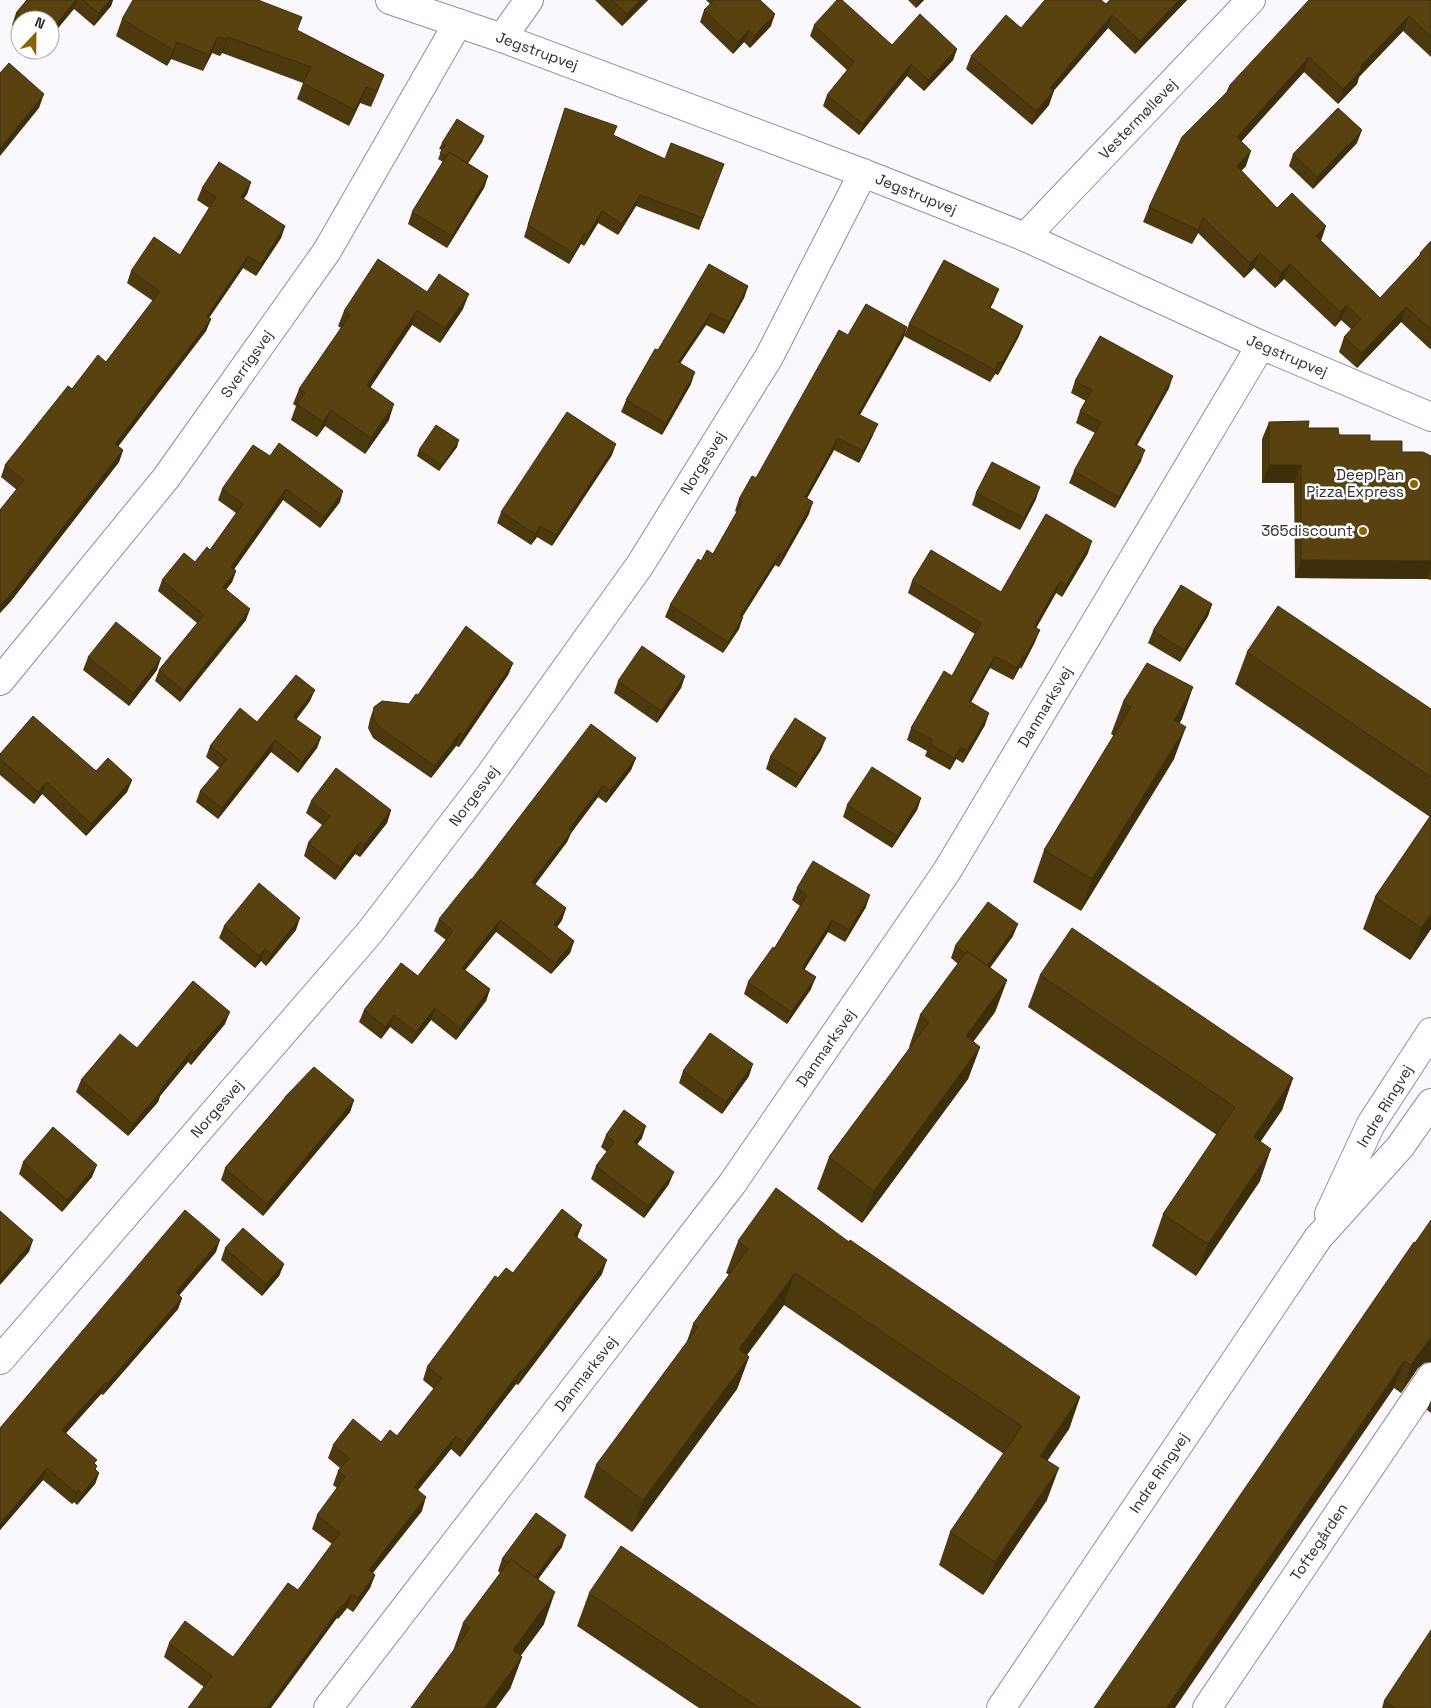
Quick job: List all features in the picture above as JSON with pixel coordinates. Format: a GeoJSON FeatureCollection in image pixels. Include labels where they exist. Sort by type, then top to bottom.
{"type":"FeatureCollection","features":[{"type":"Feature","properties":{"kind":"street","name":"Jegstrupvej"},"geometry":{"type":"LineString","coordinates":[[390,0],[502,38],[863,173],[1025,237],[1261,345],[1431,417]]}},
{"type":"Feature","properties":{"kind":"street"},"geometry":{"type":"LineString","coordinates":[[502,38],[529,0]]}},
{"type":"Feature","properties":{"kind":"street","name":"Vestermøllevej"},"geometry":{"type":"LineString","coordinates":[[1025,237],[1251,0]]}},
{"type":"Feature","properties":{"kind":"street","name":"Sverrigsvej"},"geometry":{"type":"LineString","coordinates":[[0,681],[166,478],[327,251],[458,23]]}},
{"type":"Feature","properties":{"kind":"street","name":"Norgesvej"},"geometry":{"type":"LineString","coordinates":[[0,1360],[370,932],[487,779],[640,565],[769,358],[863,173]]}},
{"type":"Feature","properties":{"kind":"street","name":"Danmarksvej"},"geometry":{"type":"LineString","coordinates":[[328,1708],[732,1184],[947,871],[1261,345]]}},
{"type":"Feature","properties":{"kind":"street","name":"Indre Ringvej"},"geometry":{"type":"LineString","coordinates":[[1318,1238],[1371,1124],[1431,1032]]}},
{"type":"Feature","properties":{"kind":"street","name":"Indre Ringvej"},"geometry":{"type":"LineString","coordinates":[[1001,1708],[1318,1238],[1400,1147],[1431,1103]]}},
{"type":"Feature","properties":{"kind":"street","name":"Toftegården"},"geometry":{"type":"LineString","coordinates":[[1207,1708],[1431,1377]]}},
{"type":"Feature","properties":{"kind":"building"},"geometry":{"type":"Polygon","coordinates":[[[27,0],[76,0],[60,19],[60,10],[19,10],[27,0]]]}},
{"type":"Feature","properties":{"kind":"building"},"geometry":{"type":"Polygon","coordinates":[[[82,0],[110,0],[99,13],[82,0]]]}},
{"type":"Feature","properties":{"kind":"building"},"geometry":{"type":"Polygon","coordinates":[[[133,0],[258,0],[302,17],[297,30],[384,75],[377,91],[366,87],[355,110],[303,83],[311,67],[228,37],[226,40],[218,36],[209,55],[177,42],[173,50],[122,19],[133,0]]]}},
{"type":"Feature","properties":{"kind":"building"},"geometry":{"type":"Polygon","coordinates":[[[612,0],[640,0],[627,14],[612,0]]]}},
{"type":"Feature","properties":{"kind":"building"},"geometry":{"type":"Polygon","coordinates":[[[714,0],[760,0],[775,14],[754,36],[749,30],[738,42],[704,10],[714,0]]]}},
{"type":"Feature","properties":{"kind":"building"},"geometry":{"type":"Polygon","coordinates":[[[837,0],[842,0],[892,45],[920,14],[957,49],[928,80],[911,64],[863,124],[827,95],[854,62],[814,25],[837,0]]]}},
{"type":"Feature","properties":{"kind":"building"},"geometry":{"type":"Polygon","coordinates":[[[1045,0],[1101,0],[1106,4],[1110,0],[1179,0],[1140,41],[1112,15],[1050,88],[1054,91],[1036,111],[971,56],[1006,15],[1021,28],[1045,0]]]}},
{"type":"Feature","properties":{"kind":"building"},"geometry":{"type":"Polygon","coordinates":[[[1309,0],[1431,0],[1431,37],[1409,16],[1360,67],[1362,69],[1343,89],[1309,57],[1237,137],[1251,151],[1237,166],[1277,208],[1292,193],[1326,226],[1316,236],[1380,298],[1431,241],[1431,330],[1406,307],[1362,353],[1344,337],[1361,319],[1347,305],[1340,312],[1290,264],[1281,273],[1260,253],[1250,263],[1203,218],[1198,230],[1149,207],[1182,137],[1231,88],[1229,86],[1309,0]]]}},
{"type":"Feature","properties":{"kind":"building"},"geometry":{"type":"Polygon","coordinates":[[[9,63],[44,94],[0,148],[0,73],[9,63]]]}},
{"type":"Feature","properties":{"kind":"building"},"geometry":{"type":"Polygon","coordinates":[[[565,108],[617,126],[613,135],[665,159],[671,143],[724,164],[703,218],[640,195],[622,224],[602,211],[588,234],[585,233],[573,253],[528,225],[565,108]]]}},
{"type":"Feature","properties":{"kind":"building"},"geometry":{"type":"Polygon","coordinates":[[[1338,108],[1362,130],[1317,177],[1293,154],[1338,108]]]}},
{"type":"Feature","properties":{"kind":"building"},"geometry":{"type":"Polygon","coordinates":[[[457,119],[484,136],[467,163],[449,152],[446,157],[440,153],[445,145],[442,143],[457,119]]]}},
{"type":"Feature","properties":{"kind":"building"},"geometry":{"type":"Polygon","coordinates":[[[449,152],[488,176],[452,236],[412,212],[449,152]]]}},
{"type":"Feature","properties":{"kind":"building"},"geometry":{"type":"Polygon","coordinates":[[[219,162],[251,182],[241,197],[285,226],[261,264],[248,256],[207,316],[211,319],[115,444],[123,450],[0,606],[0,510],[24,480],[5,465],[68,386],[72,389],[98,355],[106,362],[160,291],[131,271],[154,237],[180,255],[216,197],[202,188],[219,162]]]}},
{"type":"Feature","properties":{"kind":"building"},"geometry":{"type":"Polygon","coordinates":[[[378,259],[427,292],[439,274],[469,294],[445,328],[417,310],[367,385],[394,404],[371,438],[331,410],[323,422],[297,404],[305,393],[299,389],[350,315],[344,311],[378,259]]]}},
{"type":"Feature","properties":{"kind":"building"},"geometry":{"type":"Polygon","coordinates":[[[944,260],[999,289],[989,307],[1023,326],[1002,363],[999,362],[995,370],[909,324],[944,260]]]}},
{"type":"Feature","properties":{"kind":"building"},"geometry":{"type":"Polygon","coordinates":[[[709,264],[748,286],[729,322],[711,313],[678,362],[695,372],[666,423],[626,400],[655,349],[658,350],[709,264]]]}},
{"type":"Feature","properties":{"kind":"building"},"geometry":{"type":"Polygon","coordinates":[[[866,304],[907,327],[858,414],[878,424],[863,451],[838,438],[805,497],[813,502],[783,555],[780,553],[740,616],[743,617],[728,642],[670,605],[698,559],[701,561],[707,550],[713,554],[743,501],[739,499],[752,476],[756,478],[839,330],[848,335],[866,304]]]}},
{"type":"Feature","properties":{"kind":"building"},"geometry":{"type":"Polygon","coordinates":[[[1100,336],[1173,376],[1135,444],[1145,450],[1119,497],[1074,471],[1101,422],[1080,411],[1092,390],[1075,381],[1100,336]]]}},
{"type":"Feature","properties":{"kind":"building"},"geometry":{"type":"Polygon","coordinates":[[[567,412],[616,444],[556,535],[540,526],[535,534],[501,512],[567,412]]]}},
{"type":"Feature","properties":{"kind":"building","name":"365discount"},"geometry":{"type":"Polygon","coordinates":[[[1309,421],[1308,428],[1338,428],[1339,435],[1370,435],[1370,441],[1402,441],[1402,452],[1423,452],[1431,456],[1431,561],[1301,560],[1301,465],[1269,465],[1269,422],[1309,421]]]}},
{"type":"Feature","properties":{"kind":"building"},"geometry":{"type":"Polygon","coordinates":[[[436,425],[459,440],[442,465],[419,450],[436,425]]]}},
{"type":"Feature","properties":{"kind":"building"},"geometry":{"type":"Polygon","coordinates":[[[279,443],[343,491],[324,517],[286,489],[231,567],[236,571],[223,587],[250,609],[184,691],[159,670],[204,615],[162,580],[184,553],[195,562],[207,547],[210,550],[243,504],[222,489],[253,445],[270,456],[279,443]]]}},
{"type":"Feature","properties":{"kind":"building"},"geometry":{"type":"Polygon","coordinates":[[[992,462],[1040,487],[1024,518],[976,493],[992,462]]]}},
{"type":"Feature","properties":{"kind":"building"},"geometry":{"type":"Polygon","coordinates":[[[1046,514],[1092,541],[1066,585],[1060,581],[1034,627],[1040,630],[1017,668],[995,656],[969,701],[989,713],[967,751],[961,747],[954,758],[930,744],[932,740],[911,728],[944,671],[952,676],[981,623],[912,581],[931,550],[1001,592],[1046,514]]]}},
{"type":"Feature","properties":{"kind":"building"},"geometry":{"type":"Polygon","coordinates":[[[1181,585],[1212,604],[1184,650],[1153,631],[1181,585]]]}},
{"type":"Feature","properties":{"kind":"building"},"geometry":{"type":"Polygon","coordinates":[[[1278,606],[1431,709],[1431,777],[1247,652],[1278,606]]]}},
{"type":"Feature","properties":{"kind":"building"},"geometry":{"type":"Polygon","coordinates":[[[116,622],[161,658],[133,693],[88,657],[116,622]]]}},
{"type":"Feature","properties":{"kind":"building"},"geometry":{"type":"Polygon","coordinates":[[[466,626],[513,663],[463,735],[460,733],[435,766],[378,726],[373,716],[374,707],[382,701],[409,704],[416,694],[418,695],[466,626]]]}},
{"type":"Feature","properties":{"kind":"building"},"geometry":{"type":"Polygon","coordinates":[[[642,646],[685,676],[661,711],[618,681],[642,646]]]}},
{"type":"Feature","properties":{"kind":"building"},"geometry":{"type":"Polygon","coordinates":[[[1147,663],[1193,687],[1174,720],[1186,727],[1092,879],[1044,850],[1131,707],[1123,702],[1147,663]]]}},
{"type":"Feature","properties":{"kind":"building"},"geometry":{"type":"Polygon","coordinates":[[[296,675],[315,690],[293,717],[321,737],[302,762],[275,740],[222,808],[200,791],[227,759],[210,746],[240,708],[257,722],[296,675]]]}},
{"type":"Feature","properties":{"kind":"building"},"geometry":{"type":"Polygon","coordinates":[[[33,716],[96,771],[108,758],[132,780],[91,824],[47,782],[38,792],[0,759],[0,754],[33,716]]]}},
{"type":"Feature","properties":{"kind":"building"},"geometry":{"type":"Polygon","coordinates":[[[795,718],[826,738],[801,776],[770,757],[795,718]]]}},
{"type":"Feature","properties":{"kind":"building"},"geometry":{"type":"Polygon","coordinates":[[[591,724],[636,758],[610,791],[603,785],[569,829],[572,831],[532,882],[566,908],[554,925],[574,941],[555,963],[500,920],[462,968],[490,989],[460,1028],[435,1008],[416,1032],[394,1015],[385,1027],[364,1010],[401,963],[418,976],[453,931],[439,919],[591,724]]]}},
{"type":"Feature","properties":{"kind":"building"},"geometry":{"type":"Polygon","coordinates":[[[872,767],[921,798],[897,836],[847,805],[872,767]]]}},
{"type":"Feature","properties":{"kind":"building"},"geometry":{"type":"Polygon","coordinates":[[[336,768],[391,810],[364,845],[360,842],[340,868],[308,843],[330,816],[311,801],[336,768]]]}},
{"type":"Feature","properties":{"kind":"building"},"geometry":{"type":"Polygon","coordinates":[[[1431,815],[1431,914],[1421,928],[1375,897],[1431,815]]]}},
{"type":"Feature","properties":{"kind":"building"},"geometry":{"type":"Polygon","coordinates":[[[813,861],[870,895],[849,930],[832,920],[802,968],[816,977],[791,1012],[748,982],[773,947],[774,949],[807,895],[797,888],[813,861]]]}},
{"type":"Feature","properties":{"kind":"building"},"geometry":{"type":"Polygon","coordinates":[[[259,883],[300,918],[271,954],[265,949],[259,956],[224,926],[259,883]]]}},
{"type":"Feature","properties":{"kind":"building"},"geometry":{"type":"Polygon","coordinates":[[[988,902],[1018,924],[987,966],[967,951],[966,954],[955,946],[988,902]]]}},
{"type":"Feature","properties":{"kind":"building"},"geometry":{"type":"Polygon","coordinates":[[[1072,928],[1293,1078],[1254,1137],[1271,1149],[1208,1244],[1163,1214],[1235,1107],[1040,975],[1072,928]]]}},
{"type":"Feature","properties":{"kind":"building"},"geometry":{"type":"Polygon","coordinates":[[[967,951],[1007,980],[966,1036],[980,1047],[874,1191],[829,1157],[929,1022],[920,1015],[967,951]]]}},
{"type":"Feature","properties":{"kind":"building"},"geometry":{"type":"Polygon","coordinates":[[[193,981],[230,1012],[195,1052],[192,1050],[133,1124],[81,1080],[120,1034],[137,1048],[193,981]]]}},
{"type":"Feature","properties":{"kind":"building"},"geometry":{"type":"Polygon","coordinates":[[[710,1033],[753,1064],[726,1102],[683,1071],[710,1033]]]}},
{"type":"Feature","properties":{"kind":"building"},"geometry":{"type":"Polygon","coordinates":[[[314,1067],[354,1100],[267,1204],[225,1168],[285,1097],[314,1067]]]}},
{"type":"Feature","properties":{"kind":"building"},"geometry":{"type":"Polygon","coordinates":[[[624,1110],[646,1126],[634,1142],[674,1172],[648,1206],[596,1166],[614,1142],[606,1135],[624,1110]]]}},
{"type":"Feature","properties":{"kind":"building"},"geometry":{"type":"Polygon","coordinates":[[[53,1127],[97,1165],[67,1200],[23,1162],[53,1127]]]}},
{"type":"Feature","properties":{"kind":"building"},"geometry":{"type":"Polygon","coordinates":[[[776,1188],[849,1242],[850,1240],[1080,1397],[1040,1456],[1059,1468],[995,1562],[950,1532],[1022,1426],[795,1273],[739,1349],[749,1357],[643,1500],[596,1465],[698,1327],[693,1324],[748,1249],[738,1241],[776,1188]]]}},
{"type":"Feature","properties":{"kind":"building"},"geometry":{"type":"Polygon","coordinates":[[[562,1209],[582,1225],[574,1235],[607,1260],[523,1371],[521,1370],[465,1443],[456,1436],[414,1487],[426,1497],[369,1570],[375,1575],[358,1598],[352,1594],[342,1605],[266,1708],[188,1708],[212,1676],[169,1643],[185,1621],[233,1657],[288,1583],[298,1590],[340,1533],[317,1515],[345,1477],[338,1471],[349,1458],[333,1445],[353,1419],[381,1442],[390,1430],[397,1436],[442,1378],[427,1367],[495,1276],[498,1278],[506,1268],[513,1273],[562,1209]]]}},
{"type":"Feature","properties":{"kind":"building"},"geometry":{"type":"Polygon","coordinates":[[[185,1210],[220,1240],[176,1292],[182,1298],[107,1384],[106,1382],[62,1430],[97,1460],[94,1463],[97,1466],[95,1469],[99,1473],[82,1494],[78,1490],[76,1493],[47,1468],[0,1524],[0,1428],[185,1210]]]}},
{"type":"Feature","properties":{"kind":"building"},"geometry":{"type":"Polygon","coordinates":[[[0,1211],[33,1240],[0,1278],[0,1211]]]}},
{"type":"Feature","properties":{"kind":"building"},"geometry":{"type":"Polygon","coordinates":[[[1431,1220],[1431,1338],[1411,1365],[1404,1361],[1166,1708],[1094,1708],[1414,1242],[1431,1220]]]}},
{"type":"Feature","properties":{"kind":"building"},"geometry":{"type":"Polygon","coordinates":[[[243,1228],[284,1264],[266,1284],[225,1248],[243,1228]]]}},
{"type":"Feature","properties":{"kind":"building"},"geometry":{"type":"Polygon","coordinates":[[[536,1513],[566,1535],[535,1577],[511,1559],[508,1563],[502,1559],[536,1513]]]}},
{"type":"Feature","properties":{"kind":"building"},"geometry":{"type":"Polygon","coordinates":[[[621,1546],[861,1708],[759,1708],[589,1593],[621,1546]]]}},
{"type":"Feature","properties":{"kind":"building"},"geometry":{"type":"Polygon","coordinates":[[[511,1559],[555,1592],[513,1650],[522,1657],[484,1708],[411,1708],[470,1628],[463,1623],[511,1559]]]}},
{"type":"Feature","properties":{"kind":"building"},"geometry":{"type":"Polygon","coordinates":[[[1431,1630],[1431,1708],[1395,1708],[1384,1701],[1431,1630]]]}},
{"type":"Feature","properties":{"kind":"place","name":"Deep Pan Pizza Express"},"geometry":{"type":"Point","coordinates":[1414,484]}},
{"type":"Feature","properties":{"kind":"place","name":"365discount"},"geometry":{"type":"Point","coordinates":[1363,531]}}]}
